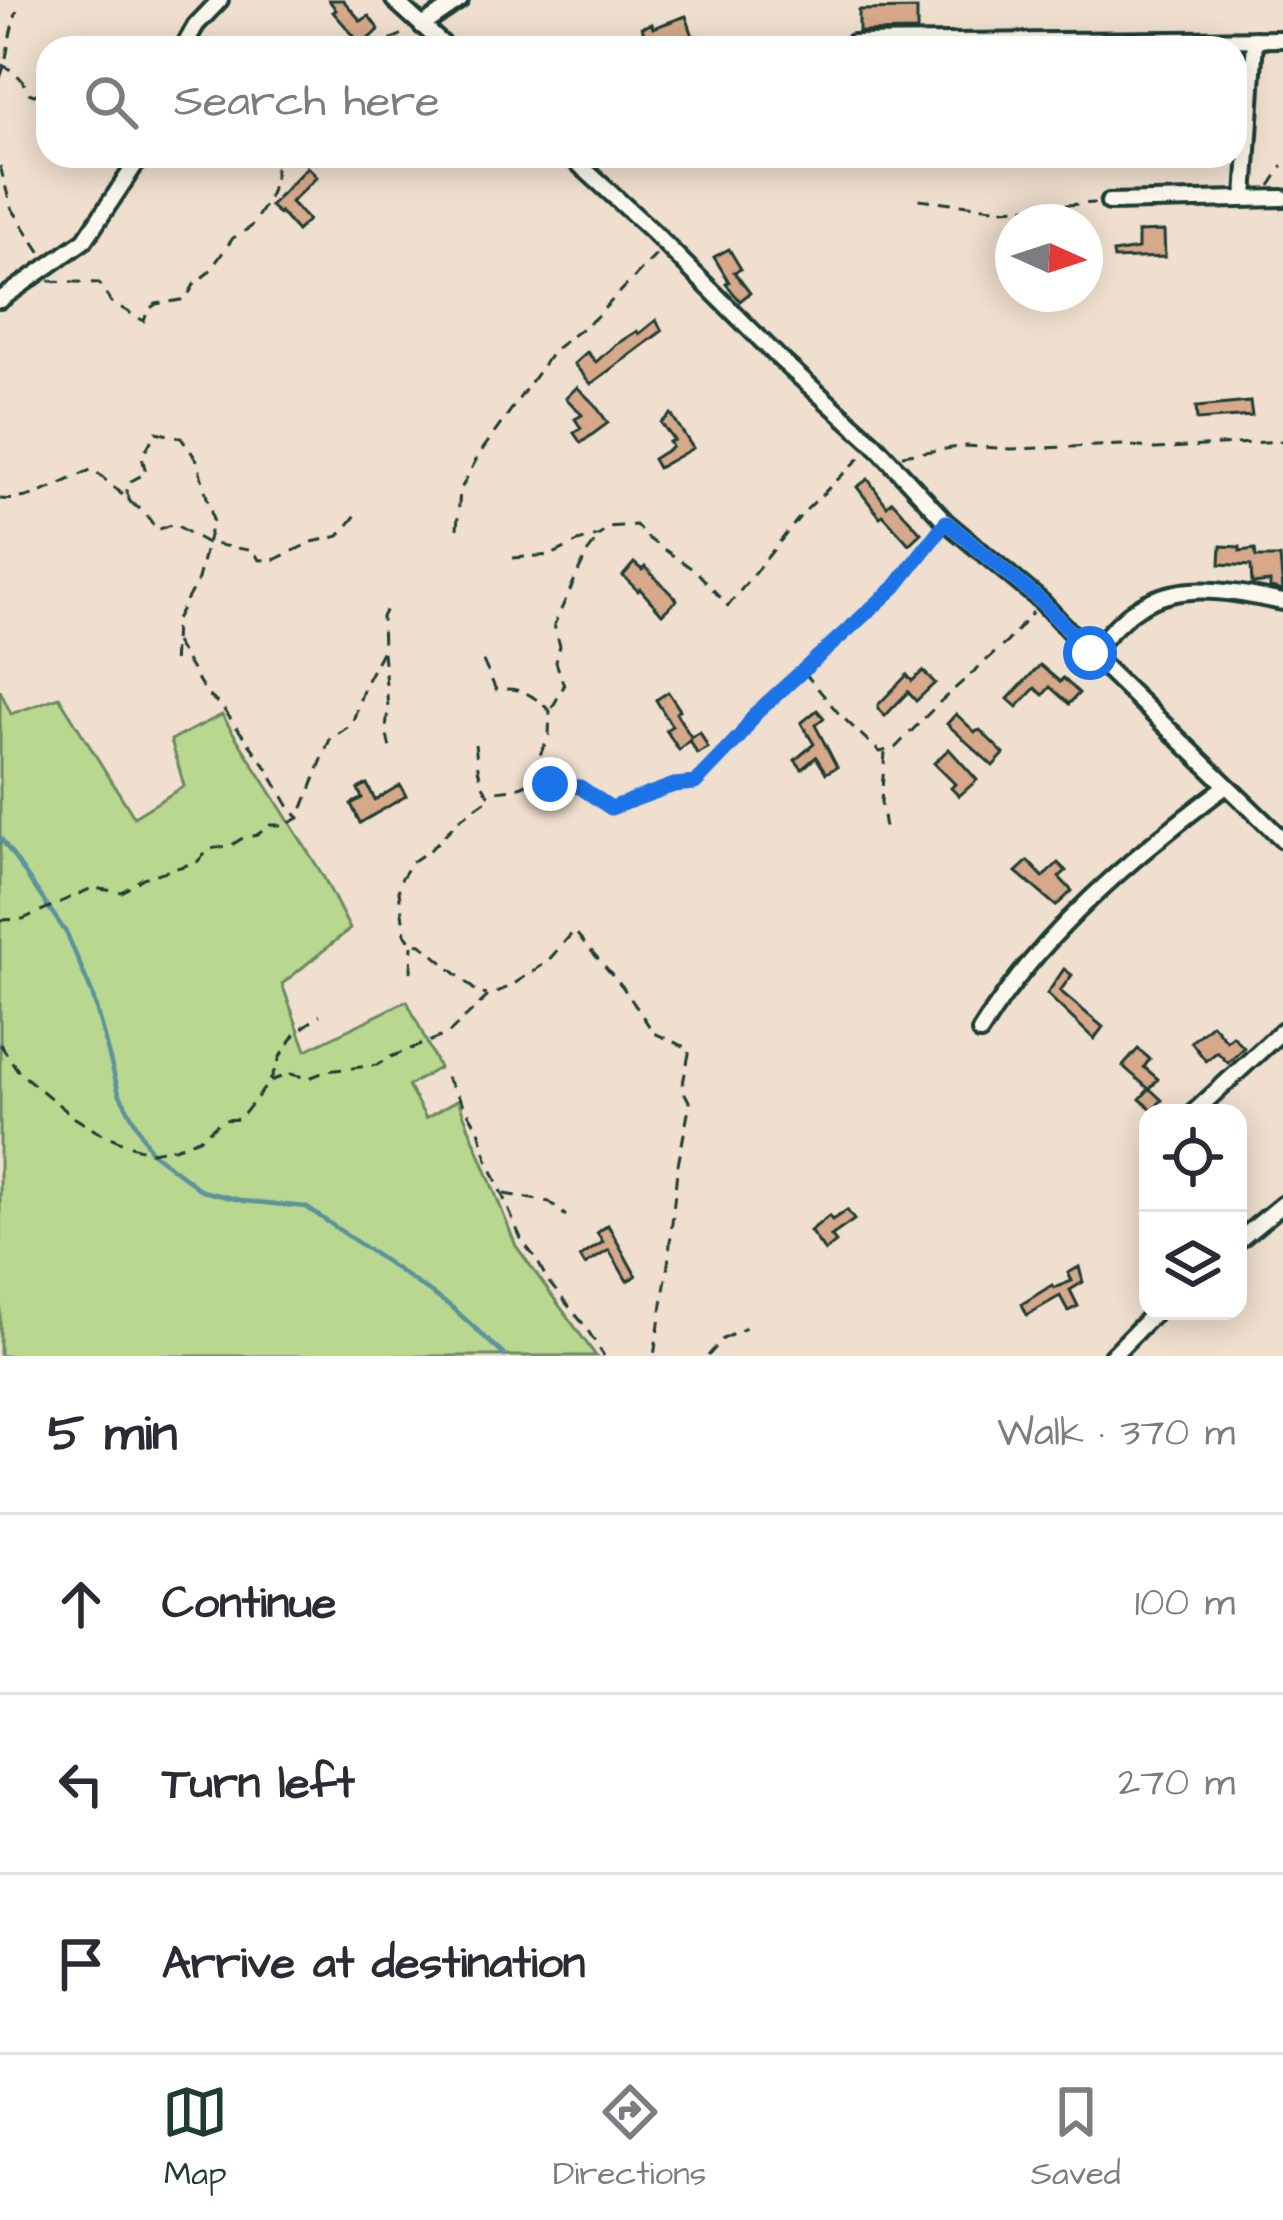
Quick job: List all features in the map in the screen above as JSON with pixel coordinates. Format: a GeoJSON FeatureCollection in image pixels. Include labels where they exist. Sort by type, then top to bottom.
{"type":"FeatureCollection","features":[{"type":"Feature","properties":{"kind":"street"},"geometry":{"type":"LineString","coordinates":[[191,36],[220,0]]}},
{"type":"Feature","properties":{"kind":"street"},"geometry":{"type":"LineString","coordinates":[[394,0],[433,36]]}},
{"type":"Feature","properties":{"kind":"street"},"geometry":{"type":"LineString","coordinates":[[422,26],[460,0]]}},
{"type":"Feature","properties":{"kind":"street"},"geometry":{"type":"LineString","coordinates":[[1247,39],[1283,40]]}},
{"type":"Feature","properties":{"kind":"street"},"geometry":{"type":"LineString","coordinates":[[1247,166],[1255,39]]}},
{"type":"Feature","properties":{"kind":"street"},"geometry":{"type":"LineString","coordinates":[[0,300],[86,240],[133,168]]}},
{"type":"Feature","properties":{"kind":"street"},"geometry":{"type":"LineString","coordinates":[[583,168],[878,449],[946,522],[1042,602],[1283,839]]}},
{"type":"Feature","properties":{"kind":"street"},"geometry":{"type":"LineString","coordinates":[[1245,198],[1247,168]]}},
{"type":"Feature","properties":{"kind":"street"},"geometry":{"type":"LineString","coordinates":[[1108,202],[1283,198]]}},
{"type":"Feature","properties":{"kind":"street"},"geometry":{"type":"LineString","coordinates":[[1090,653],[1131,613],[1172,593],[1232,591],[1283,602]]}},
{"type":"Feature","properties":{"kind":"street"},"geometry":{"type":"LineString","coordinates":[[980,1032],[1049,939],[1158,838],[1226,786]]}},
{"type":"Feature","properties":{"kind":"street"},"geometry":{"type":"LineString","coordinates":[[1203,1104],[1283,1030]]}},
{"type":"Feature","properties":{"kind":"street"},"geometry":{"type":"LineString","coordinates":[[1247,1234],[1283,1204]]}},
{"type":"Feature","properties":{"kind":"street"},"geometry":{"type":"LineString","coordinates":[[1112,1356],[1147,1320]]}},
{"type":"Feature","properties":{"kind":"path"},"geometry":{"type":"LineString","coordinates":[[0,79],[17,11]]}},
{"type":"Feature","properties":{"kind":"path"},"geometry":{"type":"LineString","coordinates":[[399,36],[422,26]]}},
{"type":"Feature","properties":{"kind":"path"},"geometry":{"type":"LineString","coordinates":[[2,66],[14,71],[29,93],[36,94]]}},
{"type":"Feature","properties":{"kind":"path"},"geometry":{"type":"LineString","coordinates":[[0,166],[20,225],[51,267]]}},
{"type":"Feature","properties":{"kind":"path"},"geometry":{"type":"LineString","coordinates":[[1263,198],[1283,166]]}},
{"type":"Feature","properties":{"kind":"path"},"geometry":{"type":"LineString","coordinates":[[23,284],[99,283],[111,302],[144,320],[156,304],[188,295],[233,238],[251,227],[268,200],[275,168]]}},
{"type":"Feature","properties":{"kind":"path"},"geometry":{"type":"LineString","coordinates":[[919,199],[1001,208],[1108,202]]}},
{"type":"Feature","properties":{"kind":"path"},"geometry":{"type":"LineString","coordinates":[[457,529],[460,491],[478,456],[554,350],[594,319],[665,244]]}},
{"type":"Feature","properties":{"kind":"path"},"geometry":{"type":"LineString","coordinates":[[128,501],[126,488],[146,473],[142,457],[155,432],[181,438],[197,460],[213,520],[192,593],[175,621],[173,670]]}},
{"type":"Feature","properties":{"kind":"path"},"geometry":{"type":"LineString","coordinates":[[527,784],[549,735],[550,711],[564,686],[556,662],[560,646],[554,625],[587,554],[607,527],[636,525],[697,572],[728,606],[803,513],[878,449],[902,455],[967,446],[1155,449],[1283,441]]}},
{"type":"Feature","properties":{"kind":"path"},"geometry":{"type":"LineString","coordinates":[[0,499],[11,501],[93,469],[145,513],[157,530],[174,524],[207,543],[254,550],[259,560],[276,559],[294,548],[339,536],[356,515]]}},
{"type":"Feature","properties":{"kind":"path"},"geometry":{"type":"LineString","coordinates":[[411,972],[412,944],[404,934],[398,884],[412,862],[460,819],[496,791],[527,784],[580,787],[611,808],[674,785],[695,783],[756,713],[895,587],[946,522]]}},
{"type":"Feature","properties":{"kind":"path"},"geometry":{"type":"LineString","coordinates":[[513,558],[551,555],[600,535]]}},
{"type":"Feature","properties":{"kind":"path"},"geometry":{"type":"LineString","coordinates":[[802,671],[840,715],[880,752],[885,751],[895,748],[1042,602]]}},
{"type":"Feature","properties":{"kind":"path"},"geometry":{"type":"LineString","coordinates":[[388,605],[382,617],[390,749]]}},
{"type":"Feature","properties":{"kind":"path"},"geometry":{"type":"LineString","coordinates":[[174,640],[206,693],[266,766],[299,818]]}},
{"type":"Feature","properties":{"kind":"path"},"geometry":{"type":"LineString","coordinates":[[0,920],[23,919],[92,888],[122,892],[143,878],[196,862],[211,849],[299,818],[330,739],[352,724],[383,650]]}},
{"type":"Feature","properties":{"kind":"path"},"geometry":{"type":"LineString","coordinates":[[483,661],[496,690],[511,687],[530,694],[550,711]]}},
{"type":"Feature","properties":{"kind":"path"},"geometry":{"type":"LineString","coordinates":[[475,744],[477,772],[491,797]]}},
{"type":"Feature","properties":{"kind":"path"},"geometry":{"type":"LineString","coordinates":[[885,751],[881,802],[886,836]]}},
{"type":"Feature","properties":{"kind":"path"},"geometry":{"type":"LineString","coordinates":[[270,1081],[290,1073],[309,1078],[376,1065],[448,1034],[488,996],[547,962],[574,932],[622,986],[654,1033],[690,1049],[682,1088],[690,1103],[654,1356]]}},
{"type":"Feature","properties":{"kind":"path"},"geometry":{"type":"LineString","coordinates":[[412,944],[421,944],[476,992],[488,996]]}},
{"type":"Feature","properties":{"kind":"path"},"geometry":{"type":"LineString","coordinates":[[0,1044],[19,1072],[75,1118],[96,1132],[151,1152],[199,1139],[222,1120],[240,1119],[270,1081],[297,1032],[320,1015]]}},
{"type":"Feature","properties":{"kind":"path"},"geometry":{"type":"LineString","coordinates":[[446,1077],[479,1130],[522,1241],[604,1356]]}},
{"type":"Feature","properties":{"kind":"path"},"geometry":{"type":"LineString","coordinates":[[502,1194],[550,1202],[566,1216]]}},
{"type":"Feature","properties":{"kind":"path"},"geometry":{"type":"LineString","coordinates":[[709,1356],[723,1339],[746,1328]]}},
{"type":"Feature","properties":{"kind":"green space"},"geometry":{"type":"Polygon","coordinates":[[[0,690],[11,714],[59,697],[134,817],[184,786],[171,740],[222,715],[322,874],[350,929],[282,984],[306,1050],[407,1001],[439,1068],[408,1086],[426,1118],[458,1100],[516,1246],[596,1356],[0,1356],[0,690]]]}},
{"type":"Feature","properties":{"kind":"building"},"geometry":{"type":"Polygon","coordinates":[[[329,0],[343,0],[361,21],[369,16],[379,30],[372,36],[354,36],[333,12],[329,0]]]}},
{"type":"Feature","properties":{"kind":"building"},"geometry":{"type":"Polygon","coordinates":[[[917,9],[917,31],[859,32],[859,10],[917,9]]]}},
{"type":"Feature","properties":{"kind":"building"},"geometry":{"type":"Polygon","coordinates":[[[686,16],[693,36],[645,36],[642,27],[652,24],[653,28],[686,16]]]}},
{"type":"Feature","properties":{"kind":"building"},"geometry":{"type":"Polygon","coordinates":[[[306,168],[317,177],[291,202],[308,220],[297,231],[270,206],[306,168]]]}},
{"type":"Feature","properties":{"kind":"building"},"geometry":{"type":"Polygon","coordinates":[[[1164,231],[1165,257],[1114,259],[1113,253],[1138,249],[1138,232],[1164,231]]]}},
{"type":"Feature","properties":{"kind":"building"},"geometry":{"type":"Polygon","coordinates":[[[729,249],[741,269],[734,272],[750,293],[740,301],[714,257],[729,249]]]}},
{"type":"Feature","properties":{"kind":"building"},"geometry":{"type":"Polygon","coordinates":[[[656,320],[662,331],[591,384],[574,364],[587,352],[596,362],[656,320]]]}},
{"type":"Feature","properties":{"kind":"building"},"geometry":{"type":"Polygon","coordinates":[[[577,387],[608,423],[581,443],[574,433],[581,428],[575,419],[582,415],[566,398],[577,387]]]}},
{"type":"Feature","properties":{"kind":"building"},"geometry":{"type":"Polygon","coordinates":[[[1250,402],[1252,416],[1197,420],[1196,407],[1250,402]]]}},
{"type":"Feature","properties":{"kind":"building"},"geometry":{"type":"Polygon","coordinates":[[[671,414],[693,448],[658,468],[653,459],[672,447],[669,442],[674,440],[661,423],[671,414]]]}},
{"type":"Feature","properties":{"kind":"building"},"geometry":{"type":"Polygon","coordinates":[[[868,479],[887,506],[892,501],[921,533],[909,544],[857,487],[868,479]]]}},
{"type":"Feature","properties":{"kind":"building"},"geometry":{"type":"Polygon","coordinates":[[[1221,546],[1255,549],[1256,557],[1280,557],[1283,591],[1270,588],[1270,582],[1252,584],[1251,566],[1220,564],[1221,546]]]}},
{"type":"Feature","properties":{"kind":"building"},"geometry":{"type":"Polygon","coordinates":[[[634,563],[642,570],[645,567],[677,600],[662,614],[623,576],[634,563]]]}},
{"type":"Feature","properties":{"kind":"building"},"geometry":{"type":"Polygon","coordinates":[[[1040,665],[1079,693],[1069,704],[1050,687],[1043,695],[1035,688],[1017,707],[1008,699],[1040,665]]]}},
{"type":"Feature","properties":{"kind":"building"},"geometry":{"type":"Polygon","coordinates":[[[923,671],[935,683],[916,701],[908,692],[885,716],[878,709],[907,675],[912,681],[923,671]]]}},
{"type":"Feature","properties":{"kind":"building"},"geometry":{"type":"Polygon","coordinates":[[[668,692],[691,737],[700,732],[708,748],[697,754],[690,740],[679,750],[666,730],[672,726],[656,700],[668,692]]]}},
{"type":"Feature","properties":{"kind":"building"},"geometry":{"type":"Polygon","coordinates":[[[817,710],[824,718],[815,725],[837,767],[826,773],[816,757],[802,769],[795,760],[814,744],[801,723],[817,710]]]}},
{"type":"Feature","properties":{"kind":"building"},"geometry":{"type":"Polygon","coordinates":[[[956,714],[1004,754],[993,766],[947,724],[956,714]]]}},
{"type":"Feature","properties":{"kind":"building"},"geometry":{"type":"Polygon","coordinates":[[[949,749],[977,780],[959,796],[951,788],[955,784],[934,763],[949,749]]]}},
{"type":"Feature","properties":{"kind":"building"},"geometry":{"type":"Polygon","coordinates":[[[367,784],[375,800],[400,785],[406,796],[360,823],[351,804],[362,798],[358,789],[367,784]]]}},
{"type":"Feature","properties":{"kind":"building"},"geometry":{"type":"Polygon","coordinates":[[[1028,861],[1043,877],[1058,863],[1066,871],[1059,877],[1072,891],[1056,906],[1016,872],[1028,861]]]}},
{"type":"Feature","properties":{"kind":"building"},"geometry":{"type":"Polygon","coordinates":[[[1064,969],[1072,975],[1060,991],[1103,1027],[1094,1039],[1047,994],[1064,969]]]}},
{"type":"Feature","properties":{"kind":"building"},"geometry":{"type":"Polygon","coordinates":[[[1212,1024],[1227,1041],[1233,1036],[1244,1048],[1228,1063],[1217,1052],[1206,1061],[1191,1042],[1212,1024]]]}},
{"type":"Feature","properties":{"kind":"building"},"geometry":{"type":"Polygon","coordinates":[[[1138,1049],[1150,1059],[1144,1067],[1158,1079],[1150,1089],[1162,1100],[1158,1104],[1140,1099],[1149,1089],[1123,1066],[1138,1049]]]}},
{"type":"Feature","properties":{"kind":"building"},"geometry":{"type":"Polygon","coordinates":[[[847,1210],[854,1220],[831,1236],[836,1242],[825,1251],[810,1231],[829,1216],[832,1220],[847,1210]]]}},
{"type":"Feature","properties":{"kind":"building"},"geometry":{"type":"Polygon","coordinates":[[[608,1225],[636,1276],[627,1281],[609,1250],[585,1265],[580,1257],[603,1242],[597,1233],[608,1225]]]}},
{"type":"Feature","properties":{"kind":"building"},"geometry":{"type":"Polygon","coordinates":[[[1079,1267],[1083,1282],[1070,1290],[1078,1306],[1068,1311],[1060,1296],[1027,1315],[1022,1304],[1052,1285],[1072,1281],[1068,1273],[1079,1267]]]}},
{"type":"Feature","properties":{"kind":"waterway"},"geometry":{"type":"LineString","coordinates":[[0,837],[67,934],[92,993],[119,1093],[151,1152],[202,1191],[306,1207],[453,1308],[505,1356]]}},
{"type":"Feature","properties":{"kind":"route"},"geometry":{"type":"LineString","coordinates":[[550,784],[580,787],[611,808],[674,785],[695,783],[756,713],[895,587],[946,522],[1042,602],[1090,653]]}}]}
